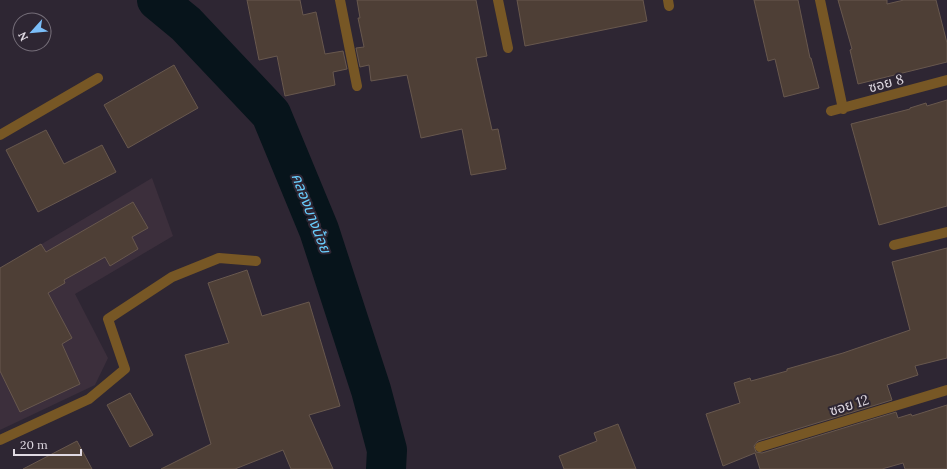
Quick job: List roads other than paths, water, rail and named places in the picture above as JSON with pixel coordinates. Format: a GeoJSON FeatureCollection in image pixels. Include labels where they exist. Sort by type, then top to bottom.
{"type":"FeatureCollection","features":[{"type":"Feature","properties":{"kind":"street"},"geometry":{"type":"LineString","coordinates":[[340,0],[357,86]]}},
{"type":"Feature","properties":{"kind":"street"},"geometry":{"type":"LineString","coordinates":[[498,0],[508,48]]}},
{"type":"Feature","properties":{"kind":"street"},"geometry":{"type":"LineString","coordinates":[[820,0],[843,109]]}},
{"type":"Feature","properties":{"kind":"street"},"geometry":{"type":"LineString","coordinates":[[0,136],[98,78]]}},
{"type":"Feature","properties":{"kind":"street","name":"ซอย 8"},"geometry":{"type":"LineString","coordinates":[[831,111],[947,80]]}},
{"type":"Feature","properties":{"kind":"street"},"geometry":{"type":"LineString","coordinates":[[894,245],[947,232]]}},
{"type":"Feature","properties":{"kind":"street"},"geometry":{"type":"LineString","coordinates":[[0,440],[89,399],[125,369],[108,319],[172,277],[219,258],[256,261]]}},
{"type":"Feature","properties":{"kind":"street","name":"ซอย 12"},"geometry":{"type":"LineString","coordinates":[[760,447],[947,390]]}},
{"type":"Feature","properties":{"kind":"waterway","name":"คลองบางน้อย"},"geometry":{"type":"LineString","coordinates":[[157,0],[186,24],[271,114],[319,230],[371,390],[387,450],[386,469]]}}]}
